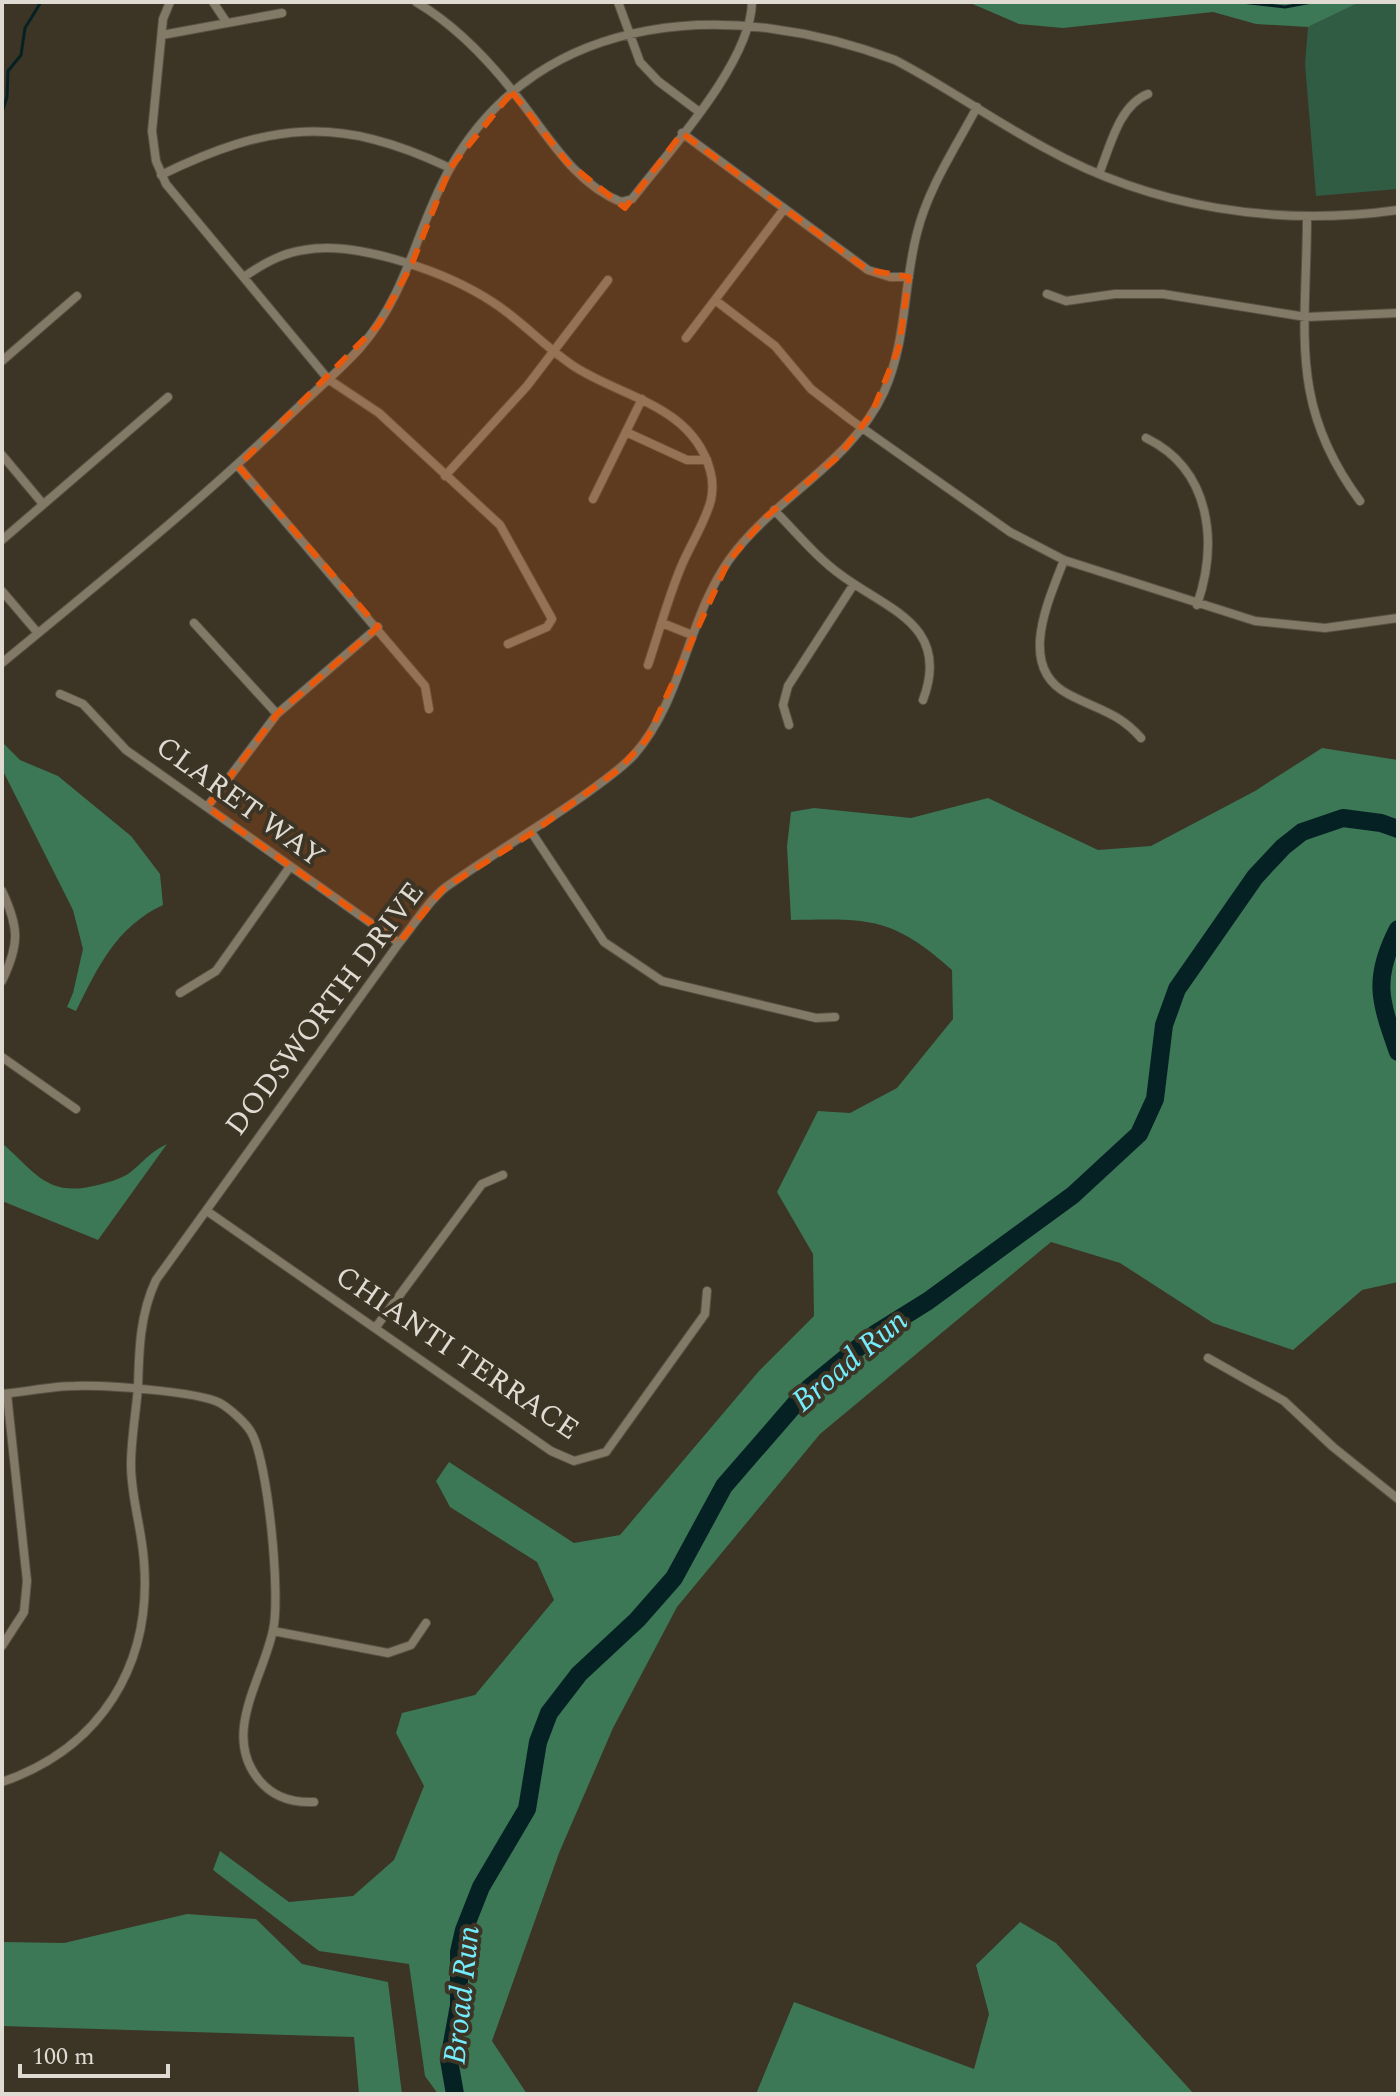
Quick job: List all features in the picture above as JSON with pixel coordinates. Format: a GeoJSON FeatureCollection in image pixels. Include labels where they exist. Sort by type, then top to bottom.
{"type":"FeatureCollection","features":[{"type":"Feature","properties":{"kind":"street"},"geometry":{"type":"LineString","coordinates":[[170,2],[162,35],[152,131],[161,175],[328,379],[379,413],[500,525],[551,614],[547,627],[508,644]]}},
{"type":"Feature","properties":{"kind":"street"},"geometry":{"type":"LineString","coordinates":[[213,2],[227,23]]}},
{"type":"Feature","properties":{"kind":"street"},"geometry":{"type":"LineString","coordinates":[[416,2],[448,23],[512,92],[567,162],[621,202],[632,199],[682,133],[738,57],[760,16]]}},
{"type":"Feature","properties":{"kind":"street"},"geometry":{"type":"LineString","coordinates":[[618,2],[633,49],[647,71],[698,111]]}},
{"type":"Feature","properties":{"kind":"street"},"geometry":{"type":"LineString","coordinates":[[752,2],[760,16]]}},
{"type":"Feature","properties":{"kind":"street"},"geometry":{"type":"LineString","coordinates":[[162,35],[282,13]]}},
{"type":"Feature","properties":{"kind":"street"},"geometry":{"type":"LineString","coordinates":[[741,14],[760,16],[861,43],[1045,148],[1099,174],[1175,200],[1210,207],[1307,216],[1398,210]]}},
{"type":"Feature","properties":{"kind":"street"},"geometry":{"type":"LineString","coordinates":[[2,663],[238,466],[328,379],[378,325],[411,266],[450,168],[473,134],[512,92],[573,48],[626,27],[662,18]]}},
{"type":"Feature","properties":{"kind":"street"},"geometry":{"type":"LineString","coordinates":[[1099,174],[1126,111],[1137,98],[1148,94]]}},
{"type":"Feature","properties":{"kind":"street","name":"DODSWORTH DRIVE"},"geometry":{"type":"LineString","coordinates":[[2,1782],[53,1760],[77,1741],[97,1721],[132,1663],[146,1597],[131,1466],[139,1341],[147,1298],[399,943],[443,889],[532,833],[618,770],[640,748],[666,706],[692,635],[728,562],[774,510],[825,469],[862,428],[892,370],[903,328],[913,248],[925,207],[977,107]]}},
{"type":"Feature","properties":{"kind":"street"},"geometry":{"type":"LineString","coordinates":[[161,175],[232,143],[303,131],[376,139],[450,168]]}},
{"type":"Feature","properties":{"kind":"street"},"geometry":{"type":"LineString","coordinates":[[682,133],[868,270],[890,277],[909,277]]}},
{"type":"Feature","properties":{"kind":"street"},"geometry":{"type":"LineString","coordinates":[[686,338],[784,209]]}},
{"type":"Feature","properties":{"kind":"street"},"geometry":{"type":"LineString","coordinates":[[1307,216],[1306,377],[1314,418],[1330,457],[1360,501]]}},
{"type":"Feature","properties":{"kind":"street"},"geometry":{"type":"LineString","coordinates":[[244,277],[271,260],[317,248],[363,253],[411,266],[466,287],[493,302],[555,352],[592,377],[642,399],[678,421],[707,460],[711,474],[711,498],[648,665]]}},
{"type":"Feature","properties":{"kind":"street"},"geometry":{"type":"LineString","coordinates":[[445,476],[555,352],[608,280]]}},
{"type":"Feature","properties":{"kind":"street"},"geometry":{"type":"LineString","coordinates":[[1047,294],[1066,301],[1115,294],[1163,294],[1306,317],[1398,313]]}},
{"type":"Feature","properties":{"kind":"street"},"geometry":{"type":"LineString","coordinates":[[2,361],[77,296]]}},
{"type":"Feature","properties":{"kind":"street"},"geometry":{"type":"LineString","coordinates":[[715,300],[775,346],[811,389],[862,428],[1010,532],[1064,560],[1197,605],[1255,621],[1305,628],[1350,626],[1398,618]]}},
{"type":"Feature","properties":{"kind":"street"},"geometry":{"type":"LineString","coordinates":[[2,540],[168,397]]}},
{"type":"Feature","properties":{"kind":"street"},"geometry":{"type":"LineString","coordinates":[[593,499],[642,399]]}},
{"type":"Feature","properties":{"kind":"street"},"geometry":{"type":"LineString","coordinates":[[626,432],[687,460],[707,460]]}},
{"type":"Feature","properties":{"kind":"street"},"geometry":{"type":"LineString","coordinates":[[1146,438],[1178,462],[1204,505],[1209,555],[1197,605]]}},
{"type":"Feature","properties":{"kind":"street"},"geometry":{"type":"LineString","coordinates":[[2,455],[43,504]]}},
{"type":"Feature","properties":{"kind":"street"},"geometry":{"type":"LineString","coordinates":[[238,466],[378,627],[425,686],[429,709]]}},
{"type":"Feature","properties":{"kind":"street"},"geometry":{"type":"LineString","coordinates":[[774,510],[825,562],[854,584],[900,611],[920,634],[929,658],[930,673],[923,700]]}},
{"type":"Feature","properties":{"kind":"street"},"geometry":{"type":"LineString","coordinates":[[1064,560],[1041,629],[1045,669],[1060,689],[1123,718],[1141,738]]}},
{"type":"Feature","properties":{"kind":"street"},"geometry":{"type":"LineString","coordinates":[[789,725],[783,705],[788,686],[854,584]]}},
{"type":"Feature","properties":{"kind":"street"},"geometry":{"type":"LineString","coordinates":[[2,591],[37,632]]}},
{"type":"Feature","properties":{"kind":"street"},"geometry":{"type":"LineString","coordinates":[[194,623],[277,714]]}},
{"type":"Feature","properties":{"kind":"street"},"geometry":{"type":"LineString","coordinates":[[662,623],[692,635]]}},
{"type":"Feature","properties":{"kind":"street"},"geometry":{"type":"LineString","coordinates":[[207,807],[277,714],[378,627]]}},
{"type":"Feature","properties":{"kind":"street","name":"CLARET WAY"},"geometry":{"type":"LineString","coordinates":[[60,694],[83,704],[126,750],[399,943]]}},
{"type":"Feature","properties":{"kind":"street"},"geometry":{"type":"LineString","coordinates":[[532,833],[604,942],[662,981],[816,1018],[835,1017]]}},
{"type":"Feature","properties":{"kind":"street"},"geometry":{"type":"LineString","coordinates":[[180,993],[216,971],[289,868]]}},
{"type":"Feature","properties":{"kind":"street"},"geometry":{"type":"LineString","coordinates":[[2,891],[15,920],[16,945],[2,981]]}},
{"type":"Feature","properties":{"kind":"street"},"geometry":{"type":"LineString","coordinates":[[2,1057],[76,1109]]}},
{"type":"Feature","properties":{"kind":"street"},"geometry":{"type":"LineString","coordinates":[[376,1327],[482,1184],[503,1175]]}},
{"type":"Feature","properties":{"kind":"street","name":"CHIANTI TERRACE"},"geometry":{"type":"LineString","coordinates":[[207,1211],[551,1451],[574,1461],[606,1452],[705,1314],[707,1291]]}},
{"type":"Feature","properties":{"kind":"street"},"geometry":{"type":"LineString","coordinates":[[1208,1358],[1284,1401],[1333,1447],[1398,1499]]}},
{"type":"Feature","properties":{"kind":"street"},"geometry":{"type":"LineString","coordinates":[[2,1646],[24,1612],[27,1581],[5,1394],[74,1386],[219,1403],[250,1430],[263,1462],[276,1602],[273,1631],[247,1710],[244,1746],[248,1763],[267,1788],[298,1803],[314,1802]]}},
{"type":"Feature","properties":{"kind":"street"},"geometry":{"type":"LineString","coordinates":[[273,1631],[388,1653],[411,1645],[426,1623]]}},
{"type":"Feature","properties":{"kind":"highlighted area"},"geometry":{"type":"Polygon","coordinates":[[[512,92],[567,162],[625,208],[682,133],[868,270],[909,277],[899,347],[872,413],[839,456],[766,517],[728,562],[647,739],[618,770],[532,833],[443,889],[399,943],[207,807],[277,714],[378,627],[238,466],[378,325],[411,266],[450,168],[512,92]]]}},
{"type":"Feature","properties":{"kind":"green space"},"geometry":{"type":"Polygon","coordinates":[[[968,2],[1360,2],[1308,27],[1256,24],[1213,12],[1063,28],[1019,24],[968,2]]]}},
{"type":"Feature","properties":{"kind":"green space"},"geometry":{"type":"Polygon","coordinates":[[[1360,2],[1398,2],[1398,189],[1316,196],[1305,64],[1308,27],[1360,2]]]}},
{"type":"Feature","properties":{"kind":"green space"},"geometry":{"type":"Polygon","coordinates":[[[2,742],[20,760],[58,776],[131,836],[160,874],[163,905],[133,925],[110,950],[76,1011],[67,1007],[83,949],[73,910],[2,769],[2,742]]]}},
{"type":"Feature","properties":{"kind":"green space"},"geometry":{"type":"Polygon","coordinates":[[[1322,748],[1398,760],[1398,1282],[1362,1290],[1293,1350],[1213,1323],[1120,1263],[1051,1242],[820,1434],[677,1607],[613,1728],[559,1853],[492,2041],[527,2094],[438,2094],[425,2076],[409,1964],[319,1951],[213,1870],[220,1851],[289,1902],[353,1896],[394,1860],[424,1786],[396,1733],[402,1713],[475,1695],[554,1600],[537,1562],[450,1507],[436,1481],[449,1462],[574,1543],[620,1535],[759,1371],[814,1316],[813,1254],[777,1192],[818,1111],[850,1113],[897,1088],[953,1019],[952,970],[912,939],[878,924],[791,920],[787,846],[791,812],[814,808],[911,818],[988,798],[1098,850],[1151,846],[1255,791],[1322,748]]]}},
{"type":"Feature","properties":{"kind":"green space"},"geometry":{"type":"Polygon","coordinates":[[[2,1143],[44,1180],[67,1188],[98,1185],[121,1178],[167,1144],[98,1240],[2,1201],[2,1143]]]}},
{"type":"Feature","properties":{"kind":"green space"},"geometry":{"type":"Polygon","coordinates":[[[187,1914],[256,1919],[302,1964],[388,1982],[402,2094],[359,2094],[354,2037],[2,2026],[2,1942],[64,1943],[187,1914]]]}},
{"type":"Feature","properties":{"kind":"green space"},"geometry":{"type":"Polygon","coordinates":[[[1020,1922],[1056,1943],[1194,2094],[756,2094],[794,2002],[974,2069],[989,2014],[976,1965],[1020,1922]]]}},
{"type":"Feature","properties":{"kind":"waterway"},"geometry":{"type":"LineString","coordinates":[[2,112],[7,97],[8,71],[21,55],[25,28],[41,2]]}},
{"type":"Feature","properties":{"kind":"waterway"},"geometry":{"type":"LineString","coordinates":[[1241,2],[1285,7],[1312,2]]}},
{"type":"Feature","properties":{"kind":"waterway","name":"Broad Run"},"geometry":{"type":"LineString","coordinates":[[455,2094],[449,2060],[459,2005],[459,1952],[464,1930],[481,1887],[527,1809],[538,1742],[549,1713],[579,1674],[637,1620],[674,1578],[724,1486],[809,1388],[875,1334],[928,1301],[1073,1195],[1139,1134],[1155,1099],[1164,1025],[1177,989],[1255,877],[1283,847],[1302,832],[1343,818],[1381,823],[1398,829]]}},
{"type":"Feature","properties":{"kind":"waterway","name":"Broad Run"},"geometry":{"type":"LineString","coordinates":[[1398,929],[1384,962],[1382,976],[1383,1004],[1398,1052]]}}]}
